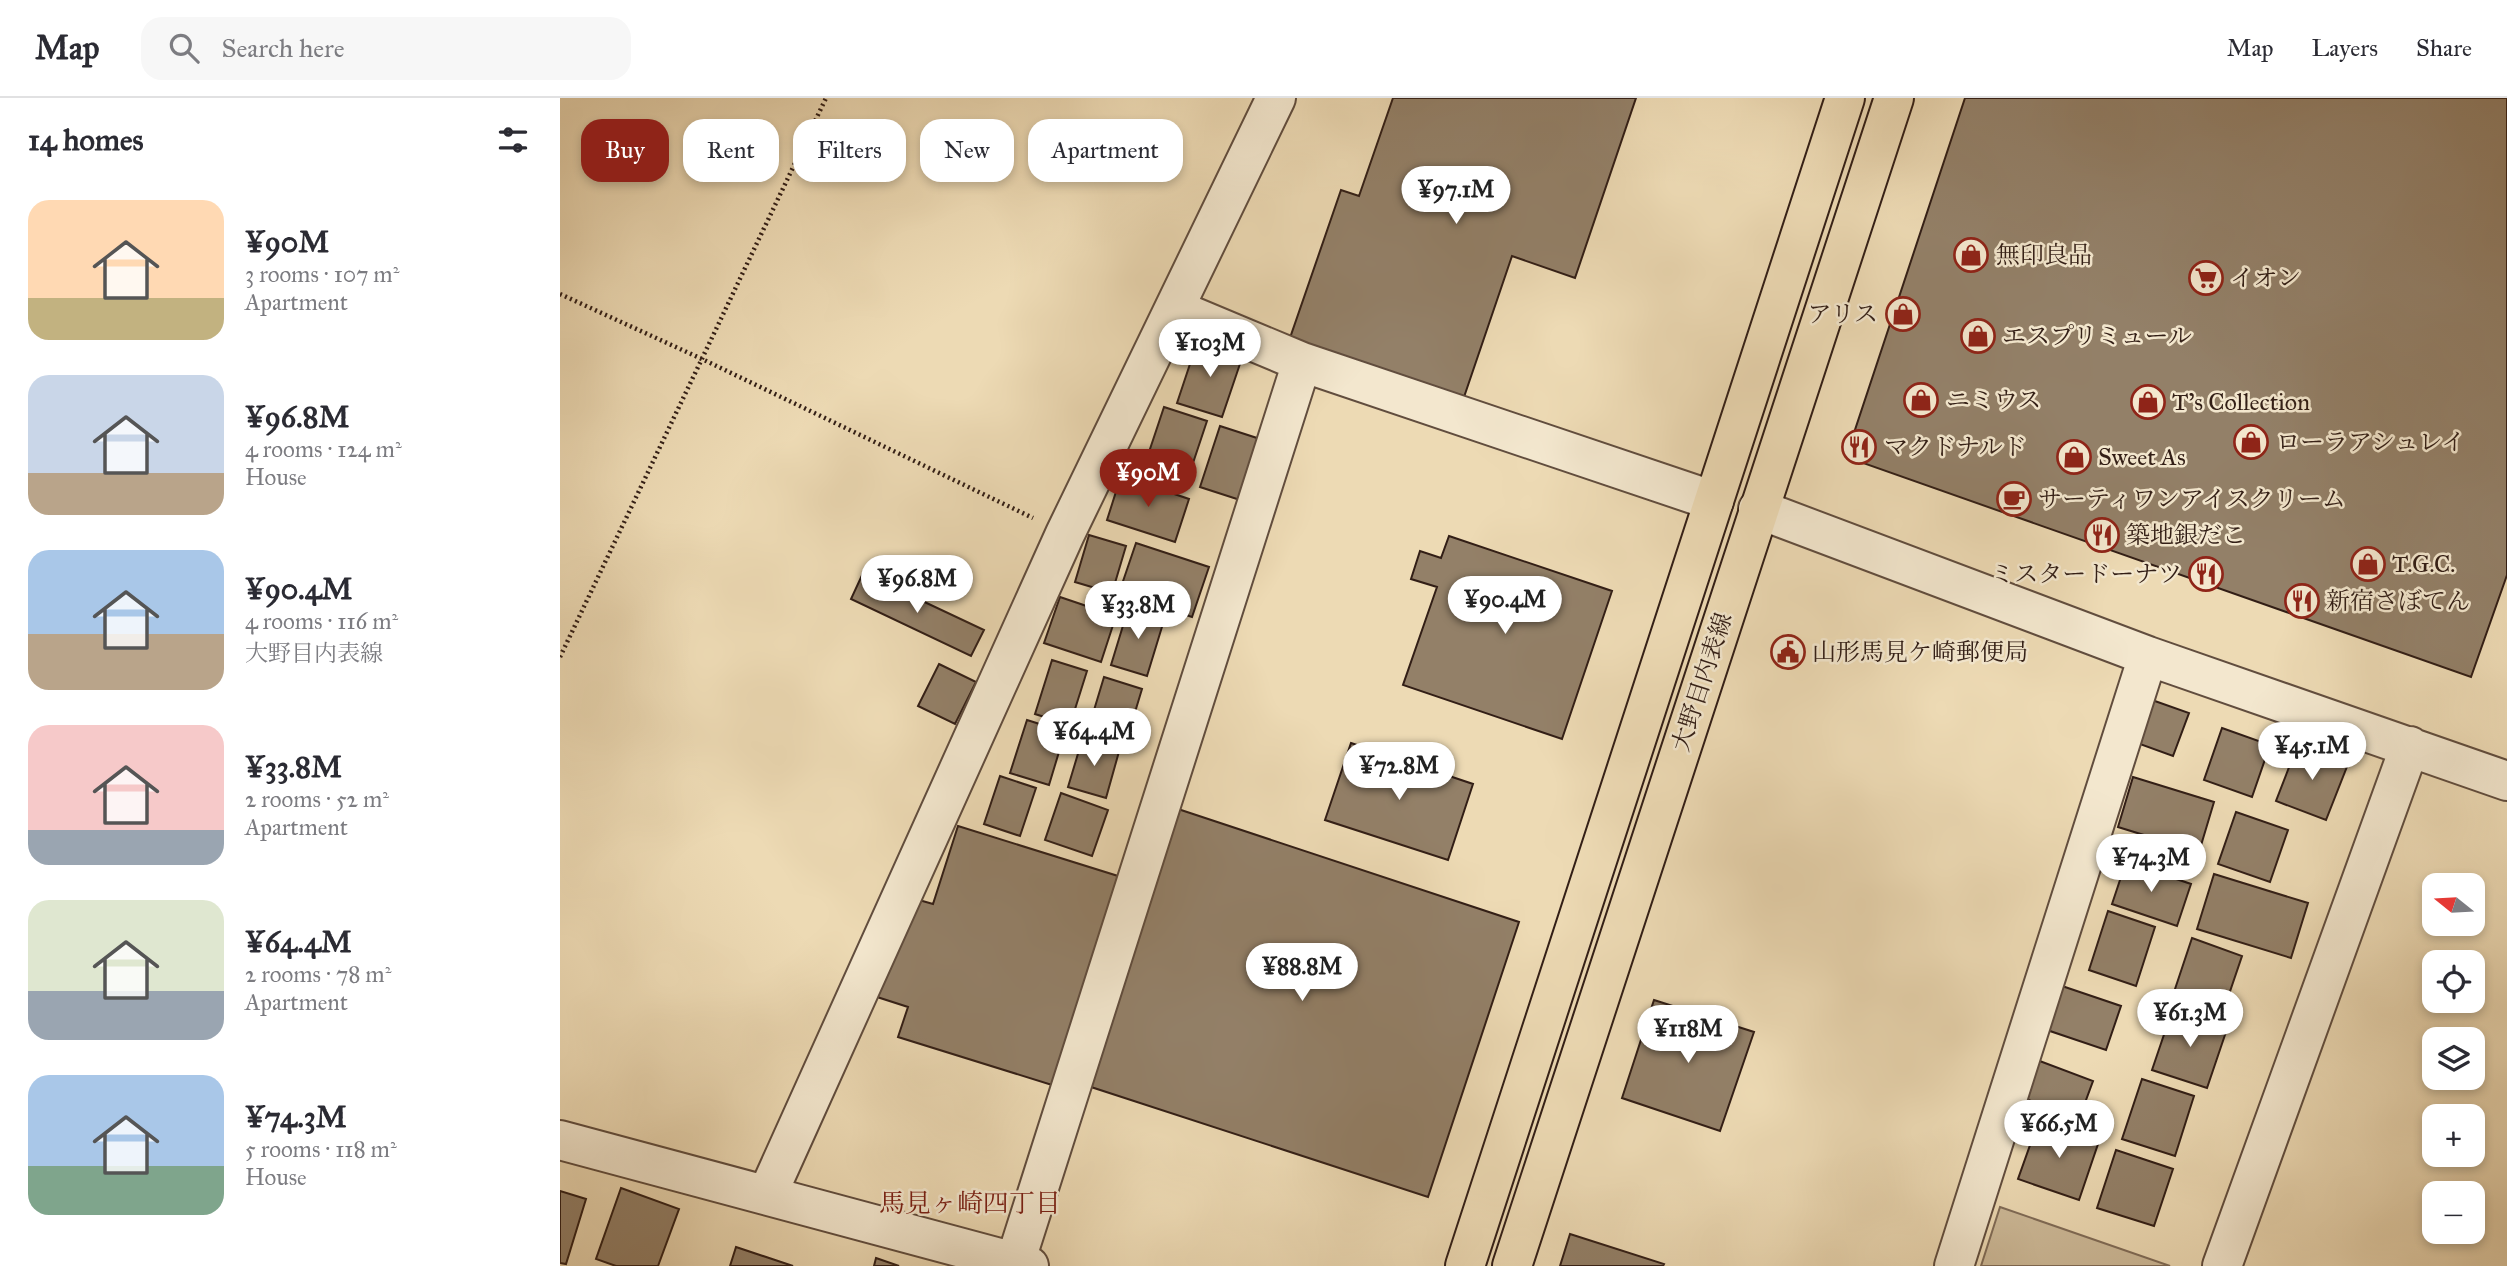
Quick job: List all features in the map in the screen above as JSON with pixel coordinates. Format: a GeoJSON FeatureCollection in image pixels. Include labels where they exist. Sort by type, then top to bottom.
{"type":"FeatureCollection","features":[{"type":"Feature","properties":{"kind":"main road","name":"大野目内表線"},"geometry":{"type":"LineString","coordinates":[[1465,1266],[1845,98]]}},
{"type":"Feature","properties":{"kind":"main road","name":"大野目内表線"},"geometry":{"type":"LineString","coordinates":[[1511,1266],[1894,98]]}},
{"type":"Feature","properties":{"kind":"street"},"geometry":{"type":"LineString","coordinates":[[767,1195],[1065,534],[1276,98]]}},
{"type":"Feature","properties":{"kind":"street"},"geometry":{"type":"LineString","coordinates":[[1175,309],[1302,362],[1714,500]]}},
{"type":"Feature","properties":{"kind":"street"},"geometry":{"type":"LineString","coordinates":[[560,1140],[1020,1265],[1302,362]]}},
{"type":"Feature","properties":{"kind":"street"},"geometry":{"type":"LineString","coordinates":[[1758,509],[2148,656],[2507,780]]}},
{"type":"Feature","properties":{"kind":"street"},"geometry":{"type":"LineString","coordinates":[[1954,1266],[2148,656]]}},
{"type":"Feature","properties":{"kind":"street"},"geometry":{"type":"LineString","coordinates":[[2222,1266],[2410,746]]}},
{"type":"Feature","properties":{"kind":"path"},"geometry":{"type":"LineString","coordinates":[[560,657],[826,98]]}},
{"type":"Feature","properties":{"kind":"path"},"geometry":{"type":"LineString","coordinates":[[560,294],[702,359],[1065,534]]}},
{"type":"Feature","properties":{"kind":"shaded area"},"geometry":{"type":"Polygon","coordinates":[[[2000,1207],[2170,1266],[1981,1266],[2000,1207]]]}},
{"type":"Feature","properties":{"kind":"building"},"geometry":{"type":"Polygon","coordinates":[[[1393,98],[1636,98],[1575,278],[1512,256],[1464,397],[1290,338],[1341,190],[1359,196],[1393,98]]]}},
{"type":"Feature","properties":{"kind":"building","name":"イオン"},"geometry":{"type":"Polygon","coordinates":[[[1965,98],[2507,98],[2507,575],[2471,677],[1846,457],[1965,98]]]}},
{"type":"Feature","properties":{"kind":"building"},"geometry":{"type":"Polygon","coordinates":[[[1198,340],[1243,355],[1222,417],[1177,403],[1198,340]]]}},
{"type":"Feature","properties":{"kind":"building"},"geometry":{"type":"Polygon","coordinates":[[[1164,407],[1207,421],[1186,484],[1143,470],[1164,407]]]}},
{"type":"Feature","properties":{"kind":"building"},"geometry":{"type":"Polygon","coordinates":[[[1220,426],[1260,439],[1240,500],[1200,487],[1220,426]]]}},
{"type":"Feature","properties":{"kind":"building"},"geometry":{"type":"Polygon","coordinates":[[[1121,476],[1189,499],[1175,542],[1107,520],[1121,476]]]}},
{"type":"Feature","properties":{"kind":"building"},"geometry":{"type":"Polygon","coordinates":[[[1089,535],[1126,546],[1112,593],[1075,582],[1089,535]]]}},
{"type":"Feature","properties":{"kind":"building"},"geometry":{"type":"Polygon","coordinates":[[[1449,536],[1612,591],[1562,739],[1403,685],[1437,587],[1411,579],[1420,551],[1441,558],[1449,536]]]}},
{"type":"Feature","properties":{"kind":"building"},"geometry":{"type":"Polygon","coordinates":[[[1136,543],[1209,567],[1192,617],[1119,593],[1136,543]]]}},
{"type":"Feature","properties":{"kind":"building"},"geometry":{"type":"Polygon","coordinates":[[[863,573],[984,630],[971,656],[851,599],[863,573]]]}},
{"type":"Feature","properties":{"kind":"building"},"geometry":{"type":"Polygon","coordinates":[[[1060,597],[1116,616],[1101,662],[1044,643],[1060,597]]]}},
{"type":"Feature","properties":{"kind":"building"},"geometry":{"type":"Polygon","coordinates":[[[1129,606],[1165,617],[1147,676],[1111,665],[1129,606]]]}},
{"type":"Feature","properties":{"kind":"building"},"geometry":{"type":"Polygon","coordinates":[[[1052,660],[1087,671],[1070,725],[1035,714],[1052,660]]]}},
{"type":"Feature","properties":{"kind":"building"},"geometry":{"type":"Polygon","coordinates":[[[939,664],[976,682],[955,724],[918,706],[939,664]]]}},
{"type":"Feature","properties":{"kind":"building"},"geometry":{"type":"Polygon","coordinates":[[[1104,677],[1142,689],[1126,742],[1088,730],[1104,677]]]}},
{"type":"Feature","properties":{"kind":"building"},"geometry":{"type":"Polygon","coordinates":[[[2152,700],[2189,713],[2173,756],[2137,743],[2152,700]]]}},
{"type":"Feature","properties":{"kind":"building"},"geometry":{"type":"Polygon","coordinates":[[[1027,720],[1065,732],[1049,785],[1010,773],[1027,720]]]}},
{"type":"Feature","properties":{"kind":"building"},"geometry":{"type":"Polygon","coordinates":[[[2222,728],[2270,745],[2252,797],[2204,780],[2222,728]]]}},
{"type":"Feature","properties":{"kind":"building"},"geometry":{"type":"Polygon","coordinates":[[[1083,737],[1120,748],[1106,798],[1068,787],[1083,737]]]}},
{"type":"Feature","properties":{"kind":"building"},"geometry":{"type":"Polygon","coordinates":[[[1351,743],[1473,784],[1448,860],[1325,820],[1351,743]]]}},
{"type":"Feature","properties":{"kind":"building"},"geometry":{"type":"Polygon","coordinates":[[[2298,744],[2348,764],[2326,820],[2276,801],[2298,744]]]}},
{"type":"Feature","properties":{"kind":"building"},"geometry":{"type":"Polygon","coordinates":[[[1000,776],[1036,788],[1020,836],[984,824],[1000,776]]]}},
{"type":"Feature","properties":{"kind":"building"},"geometry":{"type":"Polygon","coordinates":[[[2133,777],[2214,802],[2199,852],[2118,827],[2133,777]]]}},
{"type":"Feature","properties":{"kind":"building"},"geometry":{"type":"Polygon","coordinates":[[[1061,793],[1108,810],[1092,856],[1045,840],[1061,793]]]}},
{"type":"Feature","properties":{"kind":"building"},"geometry":{"type":"Polygon","coordinates":[[[1175,808],[1519,922],[1428,1197],[1088,1086],[1175,808]]]}},
{"type":"Feature","properties":{"kind":"building"},"geometry":{"type":"Polygon","coordinates":[[[2236,812],[2288,830],[2270,882],[2218,864],[2236,812]]]}},
{"type":"Feature","properties":{"kind":"building"},"geometry":{"type":"Polygon","coordinates":[[[958,826],[1118,876],[1052,1085],[898,1037],[908,1007],[874,996],[905,896],[933,904],[958,826]]]}},
{"type":"Feature","properties":{"kind":"building"},"geometry":{"type":"Polygon","coordinates":[[[2126,862],[2191,884],[2177,926],[2112,904],[2126,862]]]}},
{"type":"Feature","properties":{"kind":"building"},"geometry":{"type":"Polygon","coordinates":[[[2214,874],[2308,903],[2291,958],[2197,929],[2214,874]]]}},
{"type":"Feature","properties":{"kind":"building"},"geometry":{"type":"Polygon","coordinates":[[[2108,911],[2155,927],[2136,986],[2089,970],[2108,911]]]}},
{"type":"Feature","properties":{"kind":"building"},"geometry":{"type":"Polygon","coordinates":[[[2192,938],[2242,956],[2224,1009],[2174,992],[2192,938]]]}},
{"type":"Feature","properties":{"kind":"building"},"geometry":{"type":"Polygon","coordinates":[[[2062,986],[2121,1006],[2106,1050],[2047,1030],[2062,986]]]}},
{"type":"Feature","properties":{"kind":"building"},"geometry":{"type":"Polygon","coordinates":[[[1654,1000],[1754,1032],[1720,1131],[1622,1098],[1654,1000]]]}},
{"type":"Feature","properties":{"kind":"building"},"geometry":{"type":"Polygon","coordinates":[[[2172,1011],[2227,1029],[2207,1088],[2152,1070],[2172,1011]]]}},
{"type":"Feature","properties":{"kind":"building"},"geometry":{"type":"Polygon","coordinates":[[[2037,1060],[2093,1081],[2079,1119],[2023,1098],[2037,1060]]]}},
{"type":"Feature","properties":{"kind":"building"},"geometry":{"type":"Polygon","coordinates":[[[2142,1079],[2194,1096],[2175,1156],[2122,1139],[2142,1079]]]}},
{"type":"Feature","properties":{"kind":"building"},"geometry":{"type":"Polygon","coordinates":[[[2039,1120],[2099,1141],[2079,1200],[2018,1179],[2039,1120]]]}},
{"type":"Feature","properties":{"kind":"building"},"geometry":{"type":"Polygon","coordinates":[[[2116,1150],[2173,1169],[2154,1226],[2097,1208],[2116,1150]]]}},
{"type":"Feature","properties":{"kind":"building"},"geometry":{"type":"Polygon","coordinates":[[[621,1188],[679,1209],[658,1266],[616,1266],[596,1259],[621,1188]]]}},
{"type":"Feature","properties":{"kind":"building"},"geometry":{"type":"Polygon","coordinates":[[[560,1191],[586,1199],[566,1264],[560,1263],[560,1191]]]}},
{"type":"Feature","properties":{"kind":"building"},"geometry":{"type":"Polygon","coordinates":[[[1570,1234],[1664,1264],[1560,1266],[1570,1234]]]}},
{"type":"Feature","properties":{"kind":"building"},"geometry":{"type":"Polygon","coordinates":[[[736,1247],[793,1266],[730,1266],[736,1247]]]}},
{"type":"Feature","properties":{"kind":"building"},"geometry":{"type":"Polygon","coordinates":[[[876,1258],[899,1266],[874,1266],[876,1258]]]}},
{"type":"Feature","properties":{"kind":"place","name":"無印良品"},"geometry":{"type":"Point","coordinates":[1971,255]}},
{"type":"Feature","properties":{"kind":"place","name":"イオン"},"geometry":{"type":"Point","coordinates":[2206,278]}},
{"type":"Feature","properties":{"kind":"place","name":"アリス"},"geometry":{"type":"Point","coordinates":[1903,314]}},
{"type":"Feature","properties":{"kind":"place","name":"エスプリミュール"},"geometry":{"type":"Point","coordinates":[1978,336]}},
{"type":"Feature","properties":{"kind":"place","name":"ニミウス"},"geometry":{"type":"Point","coordinates":[1921,400]}},
{"type":"Feature","properties":{"kind":"place","name":"T's Collection"},"geometry":{"type":"Point","coordinates":[2148,402]}},
{"type":"Feature","properties":{"kind":"place","name":"ローラアシュレイ"},"geometry":{"type":"Point","coordinates":[2251,442]}},
{"type":"Feature","properties":{"kind":"place","name":"マクドナルド"},"geometry":{"type":"Point","coordinates":[1859,447]}},
{"type":"Feature","properties":{"kind":"place","name":"Sweet As"},"geometry":{"type":"Point","coordinates":[2074,457]}},
{"type":"Feature","properties":{"kind":"place","name":"サーティワンアイスクリーム"},"geometry":{"type":"Point","coordinates":[2014,499]}},
{"type":"Feature","properties":{"kind":"place","name":"築地銀だこ"},"geometry":{"type":"Point","coordinates":[2102,535]}},
{"type":"Feature","properties":{"kind":"place","name":"T.G.C."},"geometry":{"type":"Point","coordinates":[2368,564]}},
{"type":"Feature","properties":{"kind":"place","name":"ミスタードーナツ"},"geometry":{"type":"Point","coordinates":[2206,574]}},
{"type":"Feature","properties":{"kind":"place","name":"新宿さぼてん"},"geometry":{"type":"Point","coordinates":[2302,601]}},
{"type":"Feature","properties":{"kind":"place","name":"山形馬見ケ崎郵便局"},"geometry":{"type":"Point","coordinates":[1788,652]}},
{"type":"Feature","properties":{"kind":"district","name":"馬見ヶ崎四丁目"},"geometry":{"type":"Point","coordinates":[970,1203]}}]}
